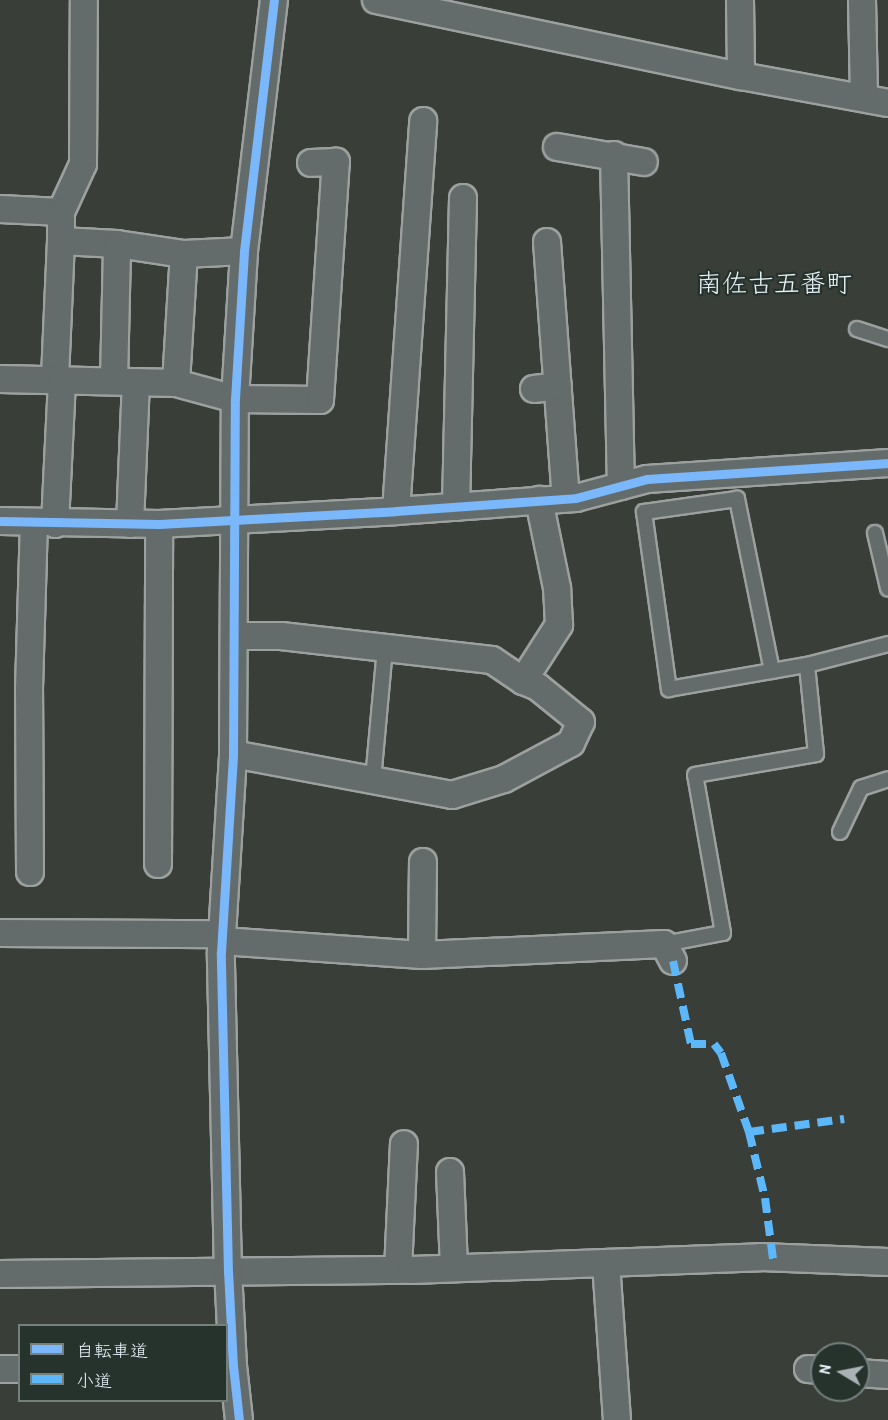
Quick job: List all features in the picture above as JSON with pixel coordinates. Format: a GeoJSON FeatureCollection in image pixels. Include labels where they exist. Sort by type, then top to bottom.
{"type":"FeatureCollection","features":[{"type":"Feature","properties":{"kind":"street"},"geometry":{"type":"LineString","coordinates":[[30,872],[29,689],[58,378],[61,212],[82,165],[84,0]]}},
{"type":"Feature","properties":{"kind":"street"},"geometry":{"type":"LineString","coordinates":[[239,1420],[230,1366],[222,937],[233,754],[235,399],[244,251],[274,0]]}},
{"type":"Feature","properties":{"kind":"street"},"geometry":{"type":"LineString","coordinates":[[376,0],[451,8],[741,76],[876,100],[862,0]]}},
{"type":"Feature","properties":{"kind":"street"},"geometry":{"type":"LineString","coordinates":[[740,0],[741,76]]}},
{"type":"Feature","properties":{"kind":"street"},"geometry":{"type":"LineString","coordinates":[[396,511],[423,121]]}},
{"type":"Feature","properties":{"kind":"street"},"geometry":{"type":"LineString","coordinates":[[557,147],[614,155],[644,162]]}},
{"type":"Feature","properties":{"kind":"street"},"geometry":{"type":"LineString","coordinates":[[614,155],[621,486]]}},
{"type":"Feature","properties":{"kind":"street"},"geometry":{"type":"LineString","coordinates":[[0,379],[58,378],[176,383],[235,399],[320,400],[336,162],[311,163]]}},
{"type":"Feature","properties":{"kind":"street"},"geometry":{"type":"LineString","coordinates":[[456,507],[463,198]]}},
{"type":"Feature","properties":{"kind":"street"},"geometry":{"type":"LineString","coordinates":[[0,209],[61,212]]}},
{"type":"Feature","properties":{"kind":"street"},"geometry":{"type":"LineString","coordinates":[[61,241],[117,244],[184,254],[244,251]]}},
{"type":"Feature","properties":{"kind":"street"},"geometry":{"type":"LineString","coordinates":[[547,243],[540,267],[546,387],[566,498]]}},
{"type":"Feature","properties":{"kind":"street"},"geometry":{"type":"LineString","coordinates":[[117,244],[130,524]]}},
{"type":"Feature","properties":{"kind":"street"},"geometry":{"type":"LineString","coordinates":[[176,383],[184,254]]}},
{"type":"Feature","properties":{"kind":"street"},"geometry":{"type":"LineString","coordinates":[[0,521],[44,524],[159,524],[396,511],[566,498],[647,479],[888,463]]}},
{"type":"Feature","properties":{"kind":"street"},"geometry":{"type":"LineString","coordinates":[[523,681],[559,625],[557,588],[539,500]]}},
{"type":"Feature","properties":{"kind":"street"},"geometry":{"type":"LineString","coordinates":[[158,864],[159,524]]}},
{"type":"Feature","properties":{"kind":"street"},"geometry":{"type":"LineString","coordinates":[[233,754],[452,795],[504,778],[571,743],[581,722],[538,687],[523,681],[492,660],[281,636],[234,636]]}},
{"type":"Feature","properties":{"kind":"street"},"geometry":{"type":"LineString","coordinates":[[422,955],[423,862]]}},
{"type":"Feature","properties":{"kind":"street"},"geometry":{"type":"LineString","coordinates":[[0,933],[222,937],[422,955],[668,952]]}},
{"type":"Feature","properties":{"kind":"street"},"geometry":{"type":"LineString","coordinates":[[398,1270],[404,1144]]}},
{"type":"Feature","properties":{"kind":"street"},"geometry":{"type":"LineString","coordinates":[[450,1172],[454,1268]]}},
{"type":"Feature","properties":{"kind":"street"},"geometry":{"type":"LineString","coordinates":[[0,1274],[398,1270],[760,1257],[888,1262]]}},
{"type":"Feature","properties":{"kind":"street"},"geometry":{"type":"LineString","coordinates":[[606,1263],[617,1420]]}},
{"type":"Feature","properties":{"kind":"street"},"geometry":{"type":"LineString","coordinates":[[0,1369],[18,1369]]}},
{"type":"Feature","properties":{"kind":"street"},"geometry":{"type":"LineString","coordinates":[[870,1374],[888,1375]]}},
{"type":"Feature","properties":{"kind":"lane"},"geometry":{"type":"LineString","coordinates":[[857,329],[888,339]]}},
{"type":"Feature","properties":{"kind":"lane"},"geometry":{"type":"LineString","coordinates":[[772,671],[737,499],[644,512],[669,689],[807,665],[888,644]]}},
{"type":"Feature","properties":{"kind":"lane"},"geometry":{"type":"LineString","coordinates":[[875,533],[888,588]]}},
{"type":"Feature","properties":{"kind":"lane"},"geometry":{"type":"LineString","coordinates":[[373,780],[385,648]]}},
{"type":"Feature","properties":{"kind":"lane"},"geometry":{"type":"LineString","coordinates":[[668,952],[723,933],[695,776],[816,754],[807,665]]}},
{"type":"Feature","properties":{"kind":"lane"},"geometry":{"type":"LineString","coordinates":[[840,832],[861,788],[888,779]]}},
{"type":"Feature","properties":{"kind":"marked path"},"geometry":{"type":"LineString","coordinates":[[673,961],[691,1044],[714,1044],[721,1053],[749,1132],[765,1198],[773,1259]]}},
{"type":"Feature","properties":{"kind":"marked path"},"geometry":{"type":"LineString","coordinates":[[749,1132],[844,1119]]}},
{"type":"Feature","properties":{"kind":"cycle path"},"geometry":{"type":"LineString","coordinates":[[239,1420],[233,1366],[228,1272],[221,952],[233,754],[235,399],[244,251],[274,0]]}},
{"type":"Feature","properties":{"kind":"cycle path"},"geometry":{"type":"LineString","coordinates":[[0,521],[159,524],[396,511],[576,498],[647,479],[888,463]]}},
{"type":"Feature","properties":{"kind":"district","name":"南佐古五番町"},"geometry":{"type":"Point","coordinates":[774,283]}}]}
